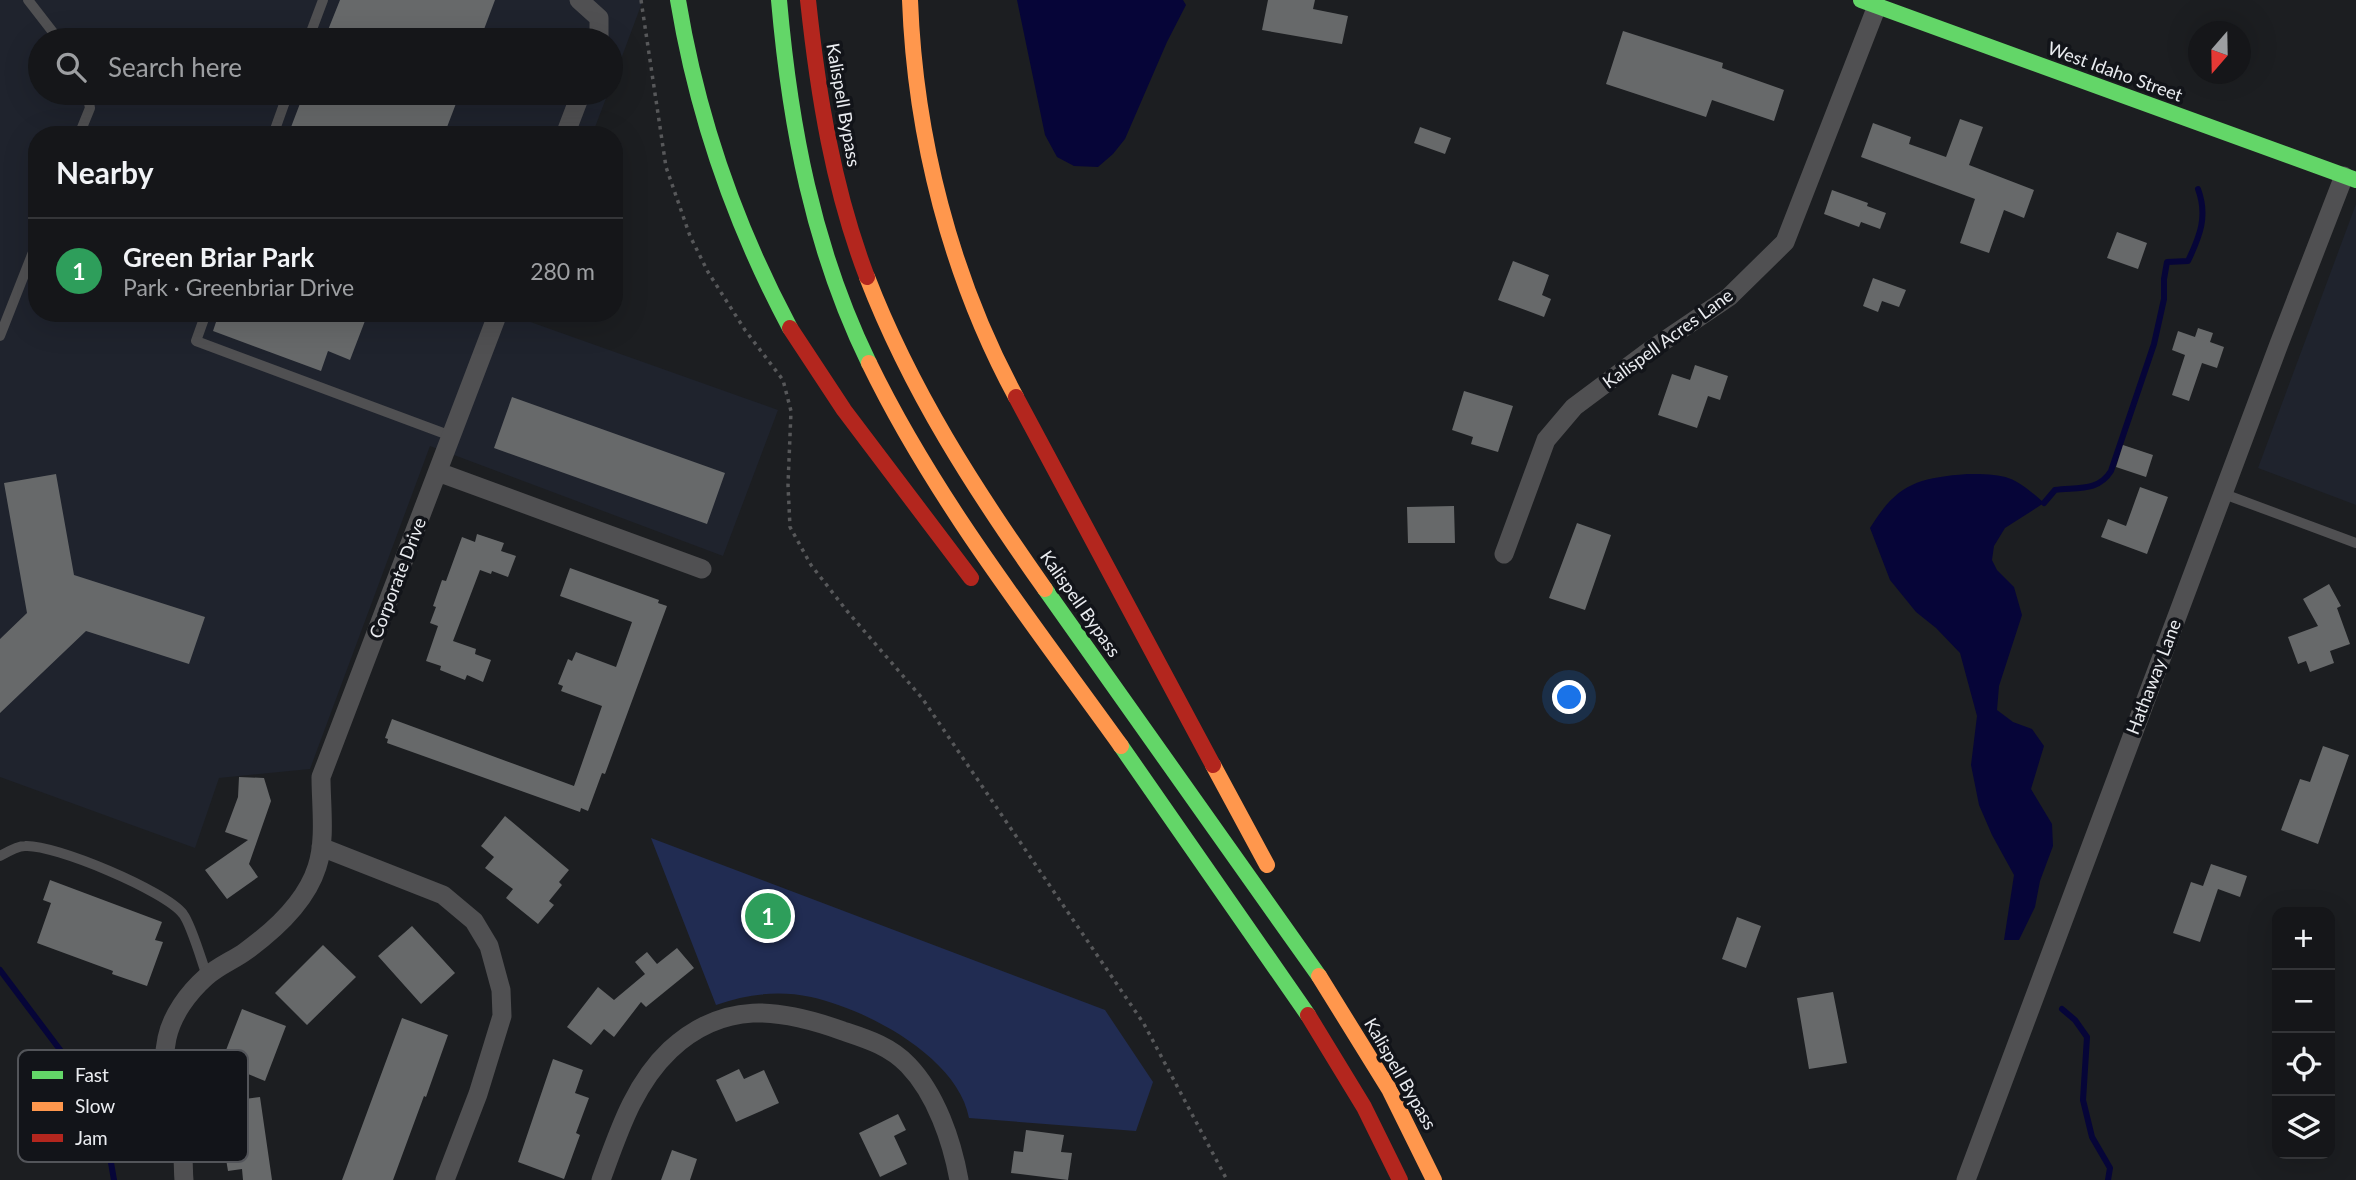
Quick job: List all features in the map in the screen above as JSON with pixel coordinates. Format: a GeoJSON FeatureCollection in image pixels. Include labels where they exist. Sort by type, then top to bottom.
{"type":"FeatureCollection","features":[{"type":"Feature","properties":{"kind":"highway"},"geometry":{"type":"LineString","coordinates":[[678,0],[708,139],[747,240],[783,314],[803,350],[864,438],[979,589]]}},
{"type":"Feature","properties":{"kind":"highway"},"geometry":{"type":"LineString","coordinates":[[779,0],[791,113],[806,188],[837,291],[867,359],[919,455],[974,542],[1302,1004],[1366,1111],[1400,1180]]}},
{"type":"Feature","properties":{"kind":"highway","name":"Kalispell Bypass"},"geometry":{"type":"LineString","coordinates":[[808,0],[821,99],[842,202],[869,282],[919,393],[978,493],[1312,965],[1368,1053],[1402,1113],[1434,1180]]}},
{"type":"Feature","properties":{"kind":"highway"},"geometry":{"type":"LineString","coordinates":[[910,0],[918,94],[937,195],[956,261],[980,323],[1002,372],[1275,882],[1312,965]]}},
{"type":"Feature","properties":{"kind":"highway","name":"West Idaho Street"},"geometry":{"type":"LineString","coordinates":[[1873,2],[2350,178]]}},
{"type":"Feature","properties":{"kind":"highway"},"geometry":{"type":"LineString","coordinates":[[1089,729],[1152,791]]}},
{"type":"Feature","properties":{"kind":"street"},"geometry":{"type":"LineString","coordinates":[[579,0],[599,18],[599,28]]}},
{"type":"Feature","properties":{"kind":"street","name":"Kalispell Acres Lane"},"geometry":{"type":"LineString","coordinates":[[1504,554],[1546,440],[1574,407],[1649,351],[1729,297],[1785,243],[1873,2]]}},
{"type":"Feature","properties":{"kind":"street"},"geometry":{"type":"LineString","coordinates":[[568,126],[576,105]]}},
{"type":"Feature","properties":{"kind":"street","name":"Hathaway Lane"},"geometry":{"type":"LineString","coordinates":[[1966,1180],[2224,494],[2350,178]]}},
{"type":"Feature","properties":{"kind":"street","name":"Corporate Drive"},"geometry":{"type":"LineString","coordinates":[[165,1050],[175,1014],[207,976],[246,951],[276,927],[302,898],[317,867],[321,847],[321,777],[495,322]]}},
{"type":"Feature","properties":{"kind":"street"},"geometry":{"type":"LineString","coordinates":[[438,472],[702,569]]}},
{"type":"Feature","properties":{"kind":"street"},"geometry":{"type":"LineString","coordinates":[[321,847],[443,895],[474,921],[489,946],[501,990],[502,1016],[478,1094],[445,1180]]}},
{"type":"Feature","properties":{"kind":"street"},"geometry":{"type":"LineString","coordinates":[[601,1180],[634,1097],[644,1080],[670,1050],[693,1033],[719,1020],[736,1015],[772,1012],[808,1018],[877,1043],[907,1064],[929,1094],[944,1128],[959,1180]]}},
{"type":"Feature","properties":{"kind":"street","name":"Corporate Drive"},"geometry":{"type":"LineString","coordinates":[[183,1162],[184,1180]]}},
{"type":"Feature","properties":{"kind":"lane"},"geometry":{"type":"LineString","coordinates":[[29,0],[50,28]]}},
{"type":"Feature","properties":{"kind":"lane"},"geometry":{"type":"LineString","coordinates":[[312,28],[323,0]]}},
{"type":"Feature","properties":{"kind":"lane"},"geometry":{"type":"LineString","coordinates":[[83,126],[89,105]]}},
{"type":"Feature","properties":{"kind":"lane"},"geometry":{"type":"LineString","coordinates":[[276,126],[284,105]]}},
{"type":"Feature","properties":{"kind":"lane"},"geometry":{"type":"LineString","coordinates":[[0,336],[28,265]]}},
{"type":"Feature","properties":{"kind":"lane"},"geometry":{"type":"LineString","coordinates":[[203,322],[196,341],[452,436]]}},
{"type":"Feature","properties":{"kind":"lane"},"geometry":{"type":"LineString","coordinates":[[2224,494],[2356,543]]}},
{"type":"Feature","properties":{"kind":"lane"},"geometry":{"type":"LineString","coordinates":[[0,856],[24,845],[49,850],[122,875],[158,894],[184,915],[207,976]]}},
{"type":"Feature","properties":{"kind":"path"},"geometry":{"type":"LineString","coordinates":[[641,0],[666,167],[690,236],[708,272],[745,330],[783,380],[791,411],[788,485],[790,527],[811,565],[846,611],[922,698],[1144,1024],[1227,1180]]}},
{"type":"Feature","properties":{"kind":"shaded area"},"geometry":{"type":"Polygon","coordinates":[[[0,0],[643,0],[623,54],[623,28],[28,28],[28,105],[603,105],[595,126],[28,126],[28,322],[530,322],[778,410],[723,556],[430,446],[310,769],[219,778],[195,848],[0,777],[0,0]]]}},
{"type":"Feature","properties":{"kind":"shaded area"},"geometry":{"type":"Polygon","coordinates":[[[1017,0],[1183,0],[1186,5],[1125,139],[1098,167],[1074,166],[1057,157],[1045,135],[1017,0]]]}},
{"type":"Feature","properties":{"kind":"shaded area"},"geometry":{"type":"Polygon","coordinates":[[[2356,204],[2356,505],[2258,468],[2356,204]]]}},
{"type":"Feature","properties":{"kind":"shaded area"},"geometry":{"type":"Polygon","coordinates":[[[1967,474],[2009,478],[2044,503],[2005,528],[1994,546],[1992,560],[1997,570],[2014,587],[2022,615],[1999,686],[1997,710],[2013,722],[2032,729],[2044,746],[2031,789],[2052,824],[2053,846],[2040,881],[2035,907],[2019,940],[2004,940],[2014,875],[1979,805],[1971,765],[1977,716],[1960,653],[1916,612],[1890,580],[1870,528],[1890,502],[1910,486],[1935,478],[1967,474]]]}},
{"type":"Feature","properties":{"kind":"shaded area"},"geometry":{"type":"Polygon","coordinates":[[[651,838],[1105,1010],[1153,1082],[1136,1131],[969,1118],[961,1096],[947,1075],[929,1056],[882,1024],[833,1003],[811,997],[775,994],[739,998],[716,1005],[651,838]]]}},
{"type":"Feature","properties":{"kind":"building"},"geometry":{"type":"Polygon","coordinates":[[[340,0],[495,0],[484,28],[329,28],[340,0]]]}},
{"type":"Feature","properties":{"kind":"building"},"geometry":{"type":"Polygon","coordinates":[[[1268,0],[1315,0],[1313,9],[1348,16],[1342,44],[1262,30],[1268,0]]]}},
{"type":"Feature","properties":{"kind":"building"},"geometry":{"type":"Polygon","coordinates":[[[1623,31],[1723,63],[1722,68],[1784,90],[1774,121],[1712,100],[1706,117],[1606,84],[1623,31]]]}},
{"type":"Feature","properties":{"kind":"building"},"geometry":{"type":"Polygon","coordinates":[[[299,105],[455,105],[447,126],[291,126],[299,105]]]}},
{"type":"Feature","properties":{"kind":"building"},"geometry":{"type":"Polygon","coordinates":[[[1960,119],[1983,127],[1969,165],[2034,190],[2024,218],[2004,210],[1989,253],[1960,243],[1975,199],[1861,157],[1873,123],[1911,137],[1909,144],[1946,157],[1960,119]]]}},
{"type":"Feature","properties":{"kind":"building"},"geometry":{"type":"Polygon","coordinates":[[[1420,127],[1451,138],[1445,154],[1414,143],[1420,127]]]}},
{"type":"Feature","properties":{"kind":"building"},"geometry":{"type":"Polygon","coordinates":[[[1832,190],[1868,203],[1867,206],[1886,213],[1880,229],[1861,222],[1859,227],[1824,214],[1832,190]]]}},
{"type":"Feature","properties":{"kind":"building"},"geometry":{"type":"Polygon","coordinates":[[[2117,232],[2147,243],[2138,269],[2107,258],[2117,232]]]}},
{"type":"Feature","properties":{"kind":"building"},"geometry":{"type":"Polygon","coordinates":[[[1513,261],[1549,275],[1542,295],[1551,299],[1544,317],[1498,300],[1513,261]]]}},
{"type":"Feature","properties":{"kind":"building"},"geometry":{"type":"Polygon","coordinates":[[[1873,278],[1906,290],[1899,307],[1882,301],[1878,312],[1863,306],[1873,278]]]}},
{"type":"Feature","properties":{"kind":"building"},"geometry":{"type":"Polygon","coordinates":[[[216,322],[365,322],[350,360],[328,351],[321,371],[213,331],[216,322]]]}},
{"type":"Feature","properties":{"kind":"building"},"geometry":{"type":"Polygon","coordinates":[[[2198,328],[2213,333],[2210,342],[2224,347],[2217,368],[2202,363],[2189,401],[2172,395],[2185,355],[2172,350],[2178,331],[2195,337],[2198,328]]]}},
{"type":"Feature","properties":{"kind":"building"},"geometry":{"type":"Polygon","coordinates":[[[1695,365],[1728,376],[1720,400],[1708,396],[1697,428],[1658,415],[1672,374],[1690,380],[1695,365]]]}},
{"type":"Feature","properties":{"kind":"building"},"geometry":{"type":"Polygon","coordinates":[[[1464,391],[1513,406],[1498,452],[1471,444],[1473,437],[1452,430],[1464,391]]]}},
{"type":"Feature","properties":{"kind":"building"},"geometry":{"type":"Polygon","coordinates":[[[512,397],[725,473],[707,524],[494,448],[512,397]]]}},
{"type":"Feature","properties":{"kind":"building"},"geometry":{"type":"Polygon","coordinates":[[[2123,445],[2153,455],[2146,477],[2116,467],[2123,445]]]}},
{"type":"Feature","properties":{"kind":"building"},"geometry":{"type":"Polygon","coordinates":[[[56,474],[74,575],[205,617],[189,664],[86,631],[0,713],[0,639],[27,613],[4,483],[56,474]]]}},
{"type":"Feature","properties":{"kind":"building"},"geometry":{"type":"Polygon","coordinates":[[[2140,487],[2168,497],[2147,554],[2101,537],[2108,519],[2126,526],[2140,487]]]}},
{"type":"Feature","properties":{"kind":"building"},"geometry":{"type":"Polygon","coordinates":[[[1454,506],[1455,543],[1408,543],[1407,507],[1454,506]]]}},
{"type":"Feature","properties":{"kind":"building"},"geometry":{"type":"Polygon","coordinates":[[[1577,523],[1611,535],[1585,610],[1549,598],[1577,523]]]}},
{"type":"Feature","properties":{"kind":"building"},"geometry":{"type":"Polygon","coordinates":[[[477,534],[504,543],[501,551],[516,556],[508,577],[480,570],[453,641],[476,649],[475,654],[491,660],[483,682],[467,675],[465,680],[426,661],[438,626],[430,623],[442,580],[446,581],[462,537],[475,542],[477,534]]]}},
{"type":"Feature","properties":{"kind":"building"},"geometry":{"type":"Polygon","coordinates":[[[570,568],[659,600],[658,603],[667,606],[605,774],[602,773],[588,811],[581,808],[580,812],[387,743],[388,739],[385,738],[392,719],[574,786],[602,706],[561,691],[563,686],[558,684],[568,659],[572,661],[576,652],[616,667],[632,622],[560,596],[570,568]]]}},
{"type":"Feature","properties":{"kind":"building"},"geometry":{"type":"Polygon","coordinates":[[[2329,584],[2341,606],[2337,608],[2350,644],[2330,651],[2334,663],[2310,672],[2306,661],[2298,664],[2288,637],[2318,626],[2303,599],[2329,584]]]}},
{"type":"Feature","properties":{"kind":"building"},"geometry":{"type":"Polygon","coordinates":[[[2323,746],[2349,755],[2318,844],[2281,830],[2300,779],[2310,782],[2323,746]]]}},
{"type":"Feature","properties":{"kind":"building"},"geometry":{"type":"Polygon","coordinates":[[[239,777],[264,778],[271,801],[249,864],[258,877],[227,899],[205,870],[248,840],[225,832],[238,797],[239,777]]]}},
{"type":"Feature","properties":{"kind":"building"},"geometry":{"type":"Polygon","coordinates":[[[505,816],[569,870],[559,882],[562,885],[549,901],[554,905],[538,924],[506,898],[513,889],[485,868],[494,857],[481,846],[505,816]]]}},
{"type":"Feature","properties":{"kind":"building"},"geometry":{"type":"Polygon","coordinates":[[[2211,864],[2247,876],[2240,897],[2218,889],[2200,942],[2173,933],[2191,882],[2203,886],[2211,864]]]}},
{"type":"Feature","properties":{"kind":"building"},"geometry":{"type":"Polygon","coordinates":[[[50,880],[162,922],[155,940],[163,942],[147,986],[37,943],[51,903],[43,900],[50,880]]]}},
{"type":"Feature","properties":{"kind":"building"},"geometry":{"type":"Polygon","coordinates":[[[1737,917],[1761,926],[1746,968],[1722,959],[1737,917]]]}},
{"type":"Feature","properties":{"kind":"building"},"geometry":{"type":"Polygon","coordinates":[[[412,926],[455,973],[421,1004],[378,956],[412,926]]]}},
{"type":"Feature","properties":{"kind":"building"},"geometry":{"type":"Polygon","coordinates":[[[323,945],[356,977],[307,1025],[275,993],[323,945]]]}},
{"type":"Feature","properties":{"kind":"building"},"geometry":{"type":"Polygon","coordinates":[[[677,948],[694,968],[646,1007],[641,1002],[614,1037],[604,1029],[591,1045],[567,1027],[598,987],[614,1000],[645,974],[635,962],[647,952],[657,964],[677,948]]]}},
{"type":"Feature","properties":{"kind":"building"},"geometry":{"type":"Polygon","coordinates":[[[1833,992],[1847,1063],[1809,1069],[1797,998],[1833,992]]]}},
{"type":"Feature","properties":{"kind":"building"},"geometry":{"type":"Polygon","coordinates":[[[242,1009],[286,1026],[265,1081],[248,1074],[248,1050],[226,1050],[242,1009]]]}},
{"type":"Feature","properties":{"kind":"building"},"geometry":{"type":"Polygon","coordinates":[[[402,1018],[448,1035],[426,1097],[424,1096],[393,1180],[342,1180],[402,1018]]]}},
{"type":"Feature","properties":{"kind":"building"},"geometry":{"type":"Polygon","coordinates":[[[553,1059],[583,1070],[575,1093],[589,1098],[576,1133],[580,1135],[564,1179],[518,1162],[553,1059]]]}},
{"type":"Feature","properties":{"kind":"building"},"geometry":{"type":"Polygon","coordinates":[[[739,1069],[744,1079],[764,1070],[779,1103],[736,1122],[716,1080],[739,1069]]]}},
{"type":"Feature","properties":{"kind":"building"},"geometry":{"type":"Polygon","coordinates":[[[260,1097],[272,1180],[243,1180],[242,1169],[228,1171],[226,1162],[248,1162],[248,1099],[260,1097]]]}},
{"type":"Feature","properties":{"kind":"building"},"geometry":{"type":"Polygon","coordinates":[[[898,1114],[906,1130],[894,1136],[907,1164],[880,1177],[859,1133],[898,1114]]]}},
{"type":"Feature","properties":{"kind":"building"},"geometry":{"type":"Polygon","coordinates":[[[1026,1130],[1064,1135],[1061,1152],[1072,1153],[1068,1180],[1011,1173],[1014,1151],[1023,1152],[1026,1130]]]}},
{"type":"Feature","properties":{"kind":"building"},"geometry":{"type":"Polygon","coordinates":[[[672,1150],[697,1159],[690,1180],[661,1180],[672,1150]]]}},
{"type":"Feature","properties":{"kind":"waterway"},"geometry":{"type":"LineString","coordinates":[[2044,503],[2055,490],[2093,485],[2106,478],[2111,471],[2154,344],[2164,299],[2167,262],[2188,261],[2199,234],[2202,208],[2198,189]]}},
{"type":"Feature","properties":{"kind":"waterway"},"geometry":{"type":"LineString","coordinates":[[0,970],[60,1050]]}},
{"type":"Feature","properties":{"kind":"waterway"},"geometry":{"type":"LineString","coordinates":[[2062,1009],[2075,1020],[2087,1037],[2083,1100],[2092,1137],[2110,1168],[2108,1180]]}},
{"type":"Feature","properties":{"kind":"waterway"},"geometry":{"type":"LineString","coordinates":[[111,1162],[114,1180]]}},
{"type":"Feature","properties":{"kind":"traffic: fast"},"geometry":{"type":"LineString","coordinates":[[678,0],[696,85],[720,168],[752,249],[790,328]]}},
{"type":"Feature","properties":{"kind":"traffic: fast"},"geometry":{"type":"LineString","coordinates":[[779,0],[790,94],[807,186],[833,275],[869,363]]}},
{"type":"Feature","properties":{"kind":"traffic: fast"},"geometry":{"type":"LineString","coordinates":[[1861,0],[2356,180]]}},
{"type":"Feature","properties":{"kind":"traffic: fast"},"geometry":{"type":"LineString","coordinates":[[1045,589],[1319,976]]}},
{"type":"Feature","properties":{"kind":"traffic: fast"},"geometry":{"type":"LineString","coordinates":[[1121,746],[1308,1015]]}},
{"type":"Feature","properties":{"kind":"traffic: slow"},"geometry":{"type":"LineString","coordinates":[[910,0],[920,103],[940,205],[973,304],[1016,397]]}},
{"type":"Feature","properties":{"kind":"traffic: slow"},"geometry":{"type":"LineString","coordinates":[[867,277],[884,319],[946,439],[1045,589]]}},
{"type":"Feature","properties":{"kind":"traffic: slow"},"geometry":{"type":"LineString","coordinates":[[869,363],[895,414],[955,512],[1121,746]]}},
{"type":"Feature","properties":{"kind":"traffic: slow"},"geometry":{"type":"LineString","coordinates":[[1213,765],[1267,865]]}},
{"type":"Feature","properties":{"kind":"traffic: slow"},"geometry":{"type":"LineString","coordinates":[[1319,976],[1389,1089],[1434,1180]]}},
{"type":"Feature","properties":{"kind":"traffic: jam"},"geometry":{"type":"LineString","coordinates":[[808,0],[828,140],[845,209],[867,277]]}},
{"type":"Feature","properties":{"kind":"traffic: jam"},"geometry":{"type":"LineString","coordinates":[[790,328],[844,410],[971,578]]}},
{"type":"Feature","properties":{"kind":"traffic: jam"},"geometry":{"type":"LineString","coordinates":[[1016,397],[1213,765]]}},
{"type":"Feature","properties":{"kind":"traffic: jam"},"geometry":{"type":"LineString","coordinates":[[1308,1015],[1364,1107],[1400,1180]]}},
{"type":"Feature","properties":{"kind":"place","name":"Green Briar Park"},"geometry":{"type":"Point","coordinates":[768,916]}}]}
